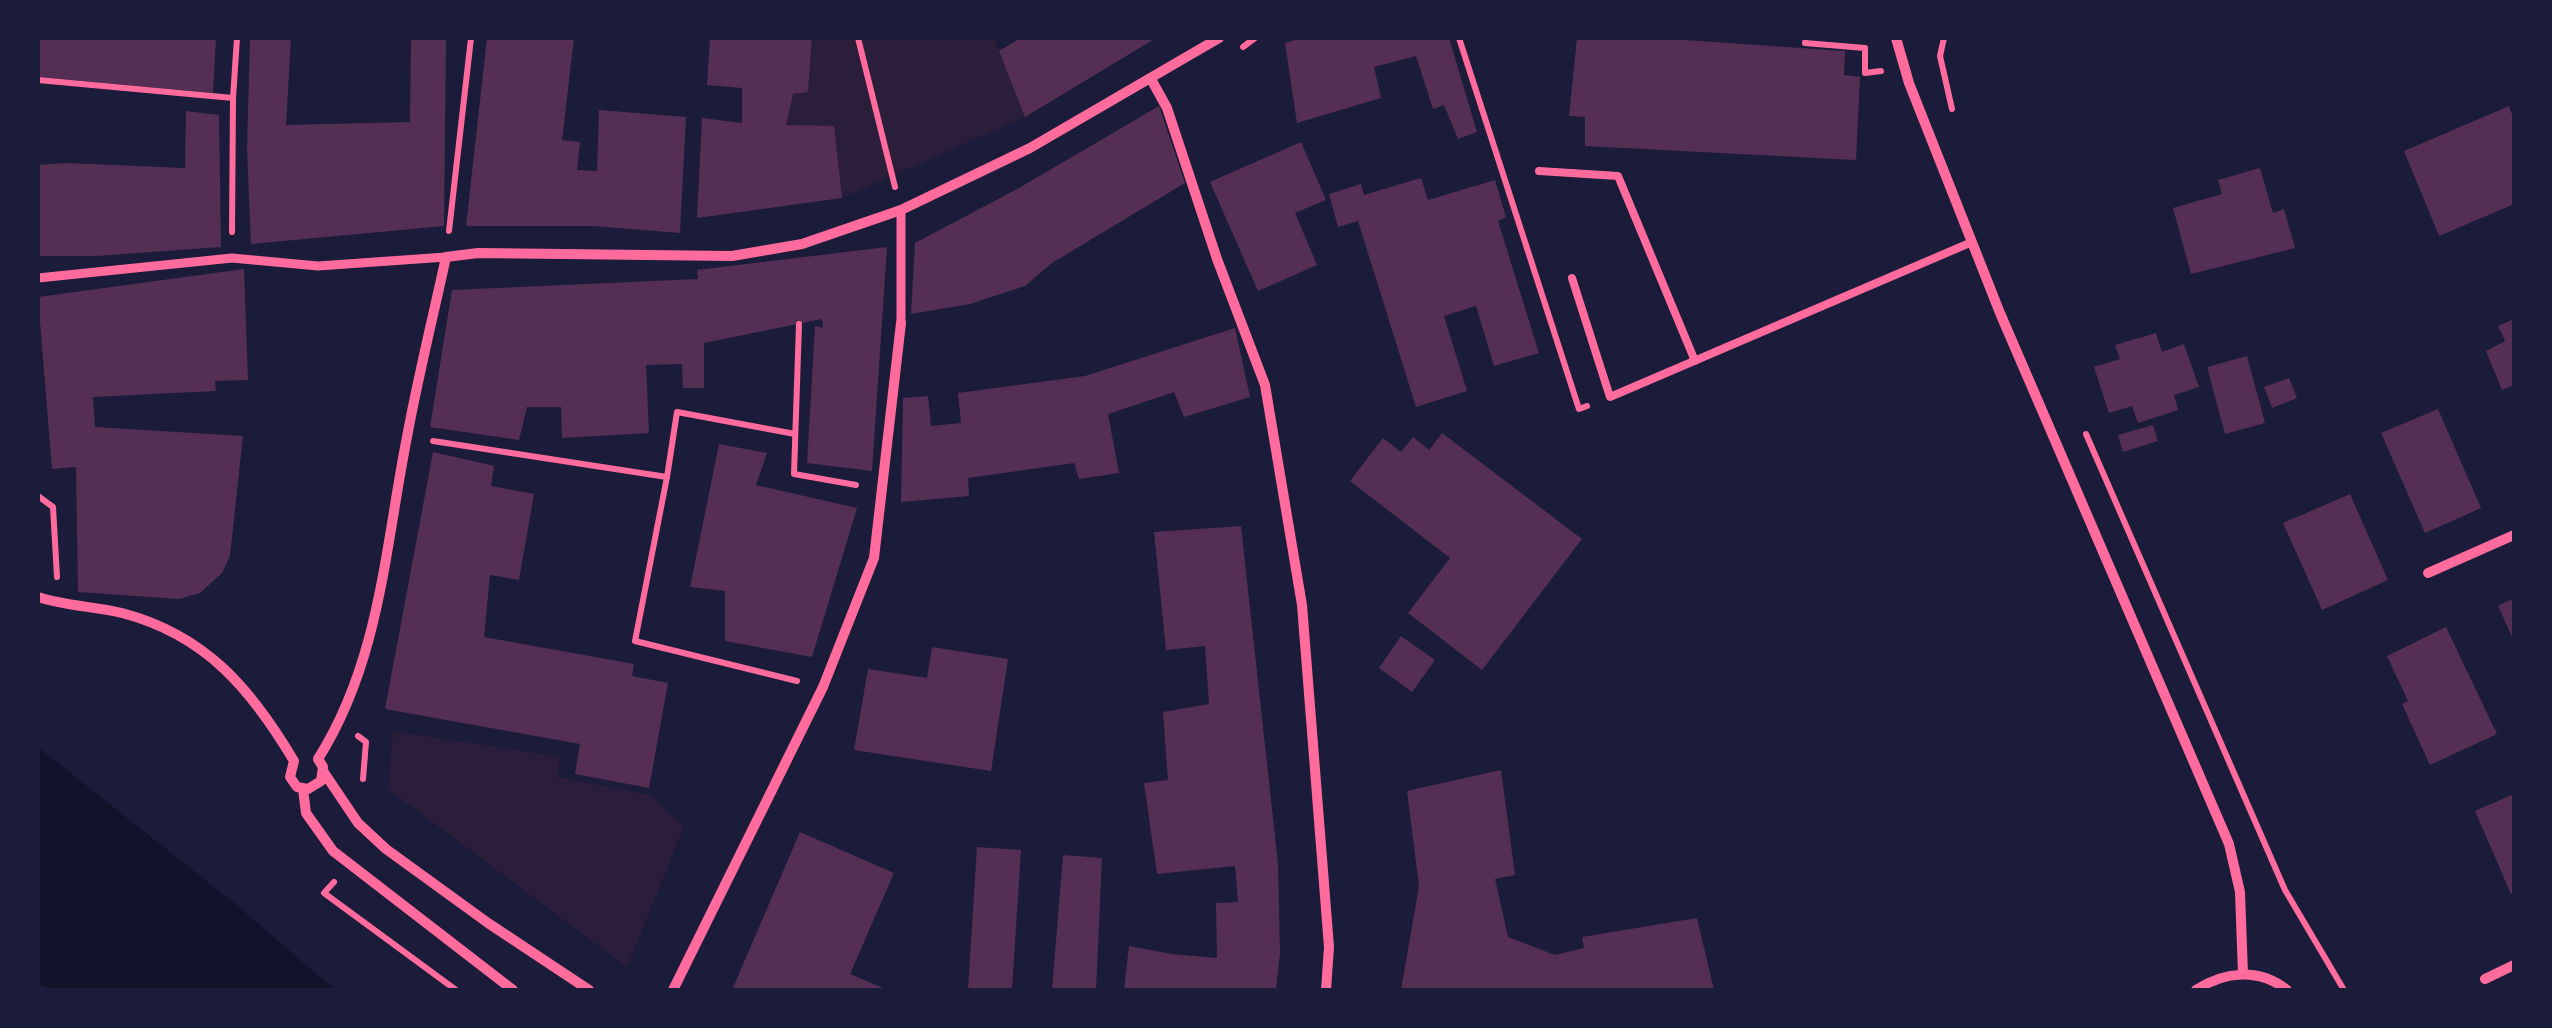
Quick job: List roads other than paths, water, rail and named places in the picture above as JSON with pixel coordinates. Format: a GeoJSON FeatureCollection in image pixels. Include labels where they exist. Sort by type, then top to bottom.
{"type":"FeatureCollection","features":[{"type":"Feature","properties":{"kind":"street"},"geometry":{"type":"LineString","coordinates":[[38,278],[232,258],[318,266],[478,253],[732,256],[802,244],[901,210],[1030,148],[1219,38]]}},
{"type":"Feature","properties":{"kind":"street"},"geometry":{"type":"LineString","coordinates":[[1896,38],[1972,242],[2229,844],[2240,892],[2242,974]]}},
{"type":"Feature","properties":{"kind":"street"},"geometry":{"type":"LineString","coordinates":[[1151,78],[1167,108],[1264,384],[1302,605],[1329,946],[1326,990]]}},
{"type":"Feature","properties":{"kind":"street"},"geometry":{"type":"LineString","coordinates":[[673,990],[823,687],[874,558],[901,323],[901,210]]}},
{"type":"Feature","properties":{"kind":"street"},"geometry":{"type":"LineString","coordinates":[[318,759],[341,722],[372,634],[406,437],[446,257]]}},
{"type":"Feature","properties":{"kind":"street"},"geometry":{"type":"LineString","coordinates":[[2428,573],[2514,535]]}},
{"type":"Feature","properties":{"kind":"street"},"geometry":{"type":"LineString","coordinates":[[38,596],[61,604],[120,613],[180,634],[227,669],[266,714],[294,761],[290,777],[302,789],[306,813],[333,851],[513,990]]}},
{"type":"Feature","properties":{"kind":"street"},"geometry":{"type":"LineString","coordinates":[[294,761],[305,755],[318,759],[358,823],[386,848],[589,990]]}},
{"type":"Feature","properties":{"kind":"street"},"geometry":{"type":"LineString","coordinates":[[302,789],[318,784],[324,771]]}},
{"type":"Feature","properties":{"kind":"street"},"geometry":{"type":"LineString","coordinates":[[2485,980],[2514,965]]}},
{"type":"Feature","properties":{"kind":"street"},"geometry":{"type":"LineString","coordinates":[[2196,990],[2219,978],[2242,974],[2264,977],[2287,990]]}},
{"type":"Feature","properties":{"kind":"lane"},"geometry":{"type":"LineString","coordinates":[[1539,170],[1618,176],[1695,361]]}},
{"type":"Feature","properties":{"kind":"lane"},"geometry":{"type":"LineString","coordinates":[[1572,278],[1610,397],[1972,242]]}}]}
